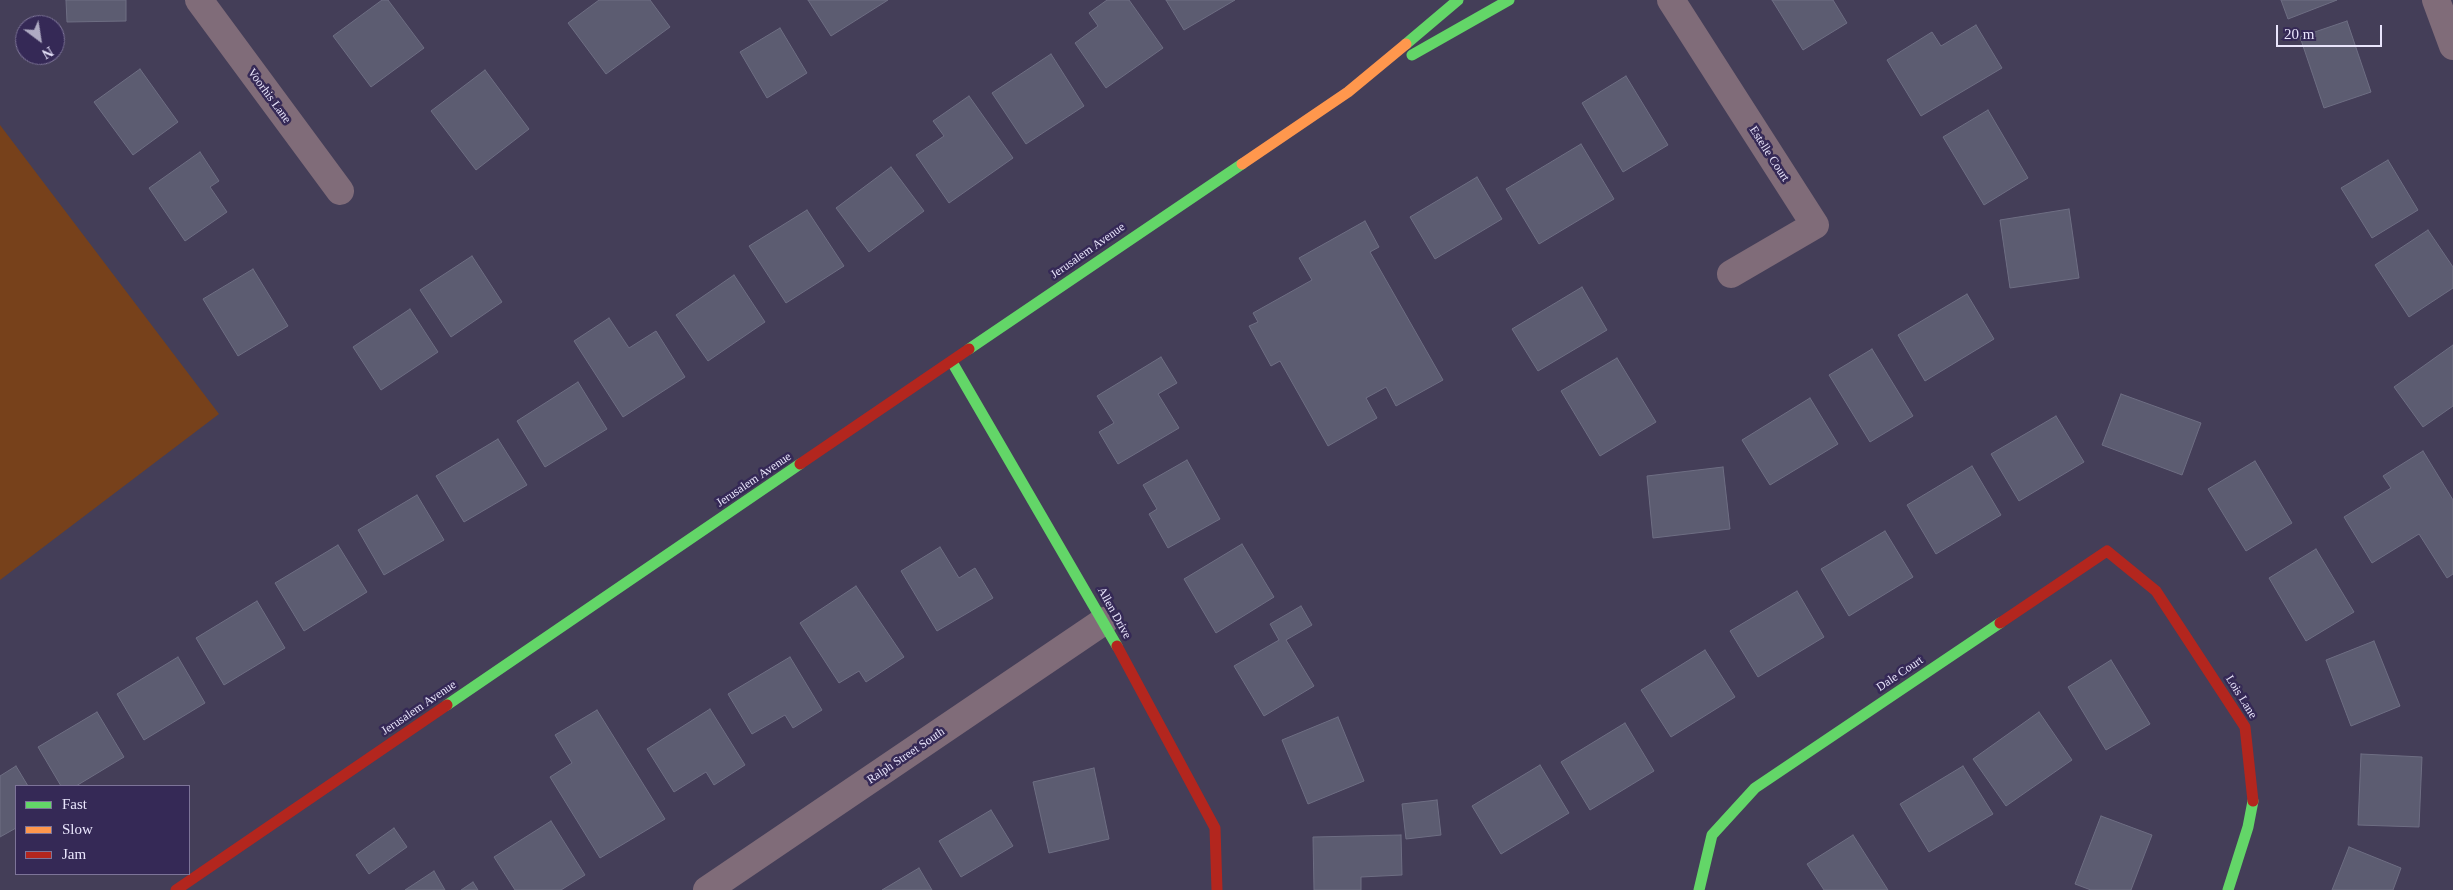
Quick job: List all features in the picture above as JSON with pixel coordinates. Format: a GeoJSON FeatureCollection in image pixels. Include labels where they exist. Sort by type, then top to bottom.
{"type":"FeatureCollection","features":[{"type":"Feature","properties":{"kind":"main road","name":"Jerusalem Avenue"},"geometry":{"type":"LineString","coordinates":[[1348,92],[1458,0]]}},
{"type":"Feature","properties":{"kind":"main road","name":"Jerusalem Avenue"},"geometry":{"type":"LineString","coordinates":[[176,890],[952,362],[1130,238],[1348,92],[1509,0]]}},
{"type":"Feature","properties":{"kind":"main road","name":"Allen Drive"},"geometry":{"type":"LineString","coordinates":[[952,362],[1104,621],[1215,828],[1217,890]]}},
{"type":"Feature","properties":{"kind":"main road","name":"Dale Court"},"geometry":{"type":"LineString","coordinates":[[1699,890],[1712,836],[1755,788],[2107,551],[2156,591]]}},
{"type":"Feature","properties":{"kind":"main road","name":"Lois Lane"},"geometry":{"type":"LineString","coordinates":[[2156,591],[2246,727],[2252,800],[2248,827],[2228,890]]}},
{"type":"Feature","properties":{"kind":"street","name":"Voorhis Lane"},"geometry":{"type":"LineString","coordinates":[[199,0],[340,192]]}},
{"type":"Feature","properties":{"kind":"street","name":"Estelle Court"},"geometry":{"type":"LineString","coordinates":[[1671,0],[1815,225],[1730,274]]}},
{"type":"Feature","properties":{"kind":"street"},"geometry":{"type":"LineString","coordinates":[[2436,0],[2453,46]]}},
{"type":"Feature","properties":{"kind":"street","name":"Ralph Street South"},"geometry":{"type":"LineString","coordinates":[[708,890],[1104,621]]}},
{"type":"Feature","properties":{"kind":"shaded area"},"geometry":{"type":"Polygon","coordinates":[[[0,125],[219,414],[0,580],[0,125]]]}},
{"type":"Feature","properties":{"kind":"building"},"geometry":{"type":"Polygon","coordinates":[[[66,0],[126,0],[126,21],[67,22],[66,0]]]}},
{"type":"Feature","properties":{"kind":"building"},"geometry":{"type":"Polygon","coordinates":[[[382,0],[388,0],[424,48],[371,87],[333,36],[382,0]]]}},
{"type":"Feature","properties":{"kind":"building"},"geometry":{"type":"Polygon","coordinates":[[[599,0],[650,0],[670,27],[606,74],[568,23],[599,0]]]}},
{"type":"Feature","properties":{"kind":"building"},"geometry":{"type":"Polygon","coordinates":[[[808,0],[888,0],[831,36],[808,0]]]}},
{"type":"Feature","properties":{"kind":"building"},"geometry":{"type":"Polygon","coordinates":[[[1107,0],[1129,0],[1163,48],[1106,88],[1075,43],[1098,26],[1089,13],[1107,0]]]}},
{"type":"Feature","properties":{"kind":"building"},"geometry":{"type":"Polygon","coordinates":[[[1166,0],[1235,0],[1184,30],[1166,0]]]}},
{"type":"Feature","properties":{"kind":"building"},"geometry":{"type":"Polygon","coordinates":[[[1772,0],[1833,0],[1847,23],[1803,50],[1772,0]]]}},
{"type":"Feature","properties":{"kind":"building"},"geometry":{"type":"Polygon","coordinates":[[[2281,0],[2337,0],[2288,19],[2281,0]]]}},
{"type":"Feature","properties":{"kind":"building"},"geometry":{"type":"Polygon","coordinates":[[[2347,21],[2371,92],[2324,108],[2300,37],[2347,21]]]}},
{"type":"Feature","properties":{"kind":"building"},"geometry":{"type":"Polygon","coordinates":[[[1976,25],[2002,68],[1921,116],[1887,60],[1932,32],[1941,46],[1976,25]]]}},
{"type":"Feature","properties":{"kind":"building"},"geometry":{"type":"Polygon","coordinates":[[[780,28],[807,73],[767,98],[740,52],[780,28]]]}},
{"type":"Feature","properties":{"kind":"building"},"geometry":{"type":"Polygon","coordinates":[[[1051,54],[1084,106],[1026,144],[992,93],[1051,54]]]}},
{"type":"Feature","properties":{"kind":"building"},"geometry":{"type":"Polygon","coordinates":[[[140,69],[178,122],[133,155],[94,102],[140,69]]]}},
{"type":"Feature","properties":{"kind":"building"},"geometry":{"type":"Polygon","coordinates":[[[485,70],[529,129],[476,170],[431,111],[485,70]]]}},
{"type":"Feature","properties":{"kind":"building"},"geometry":{"type":"Polygon","coordinates":[[[1626,76],[1668,145],[1623,172],[1582,103],[1626,76]]]}},
{"type":"Feature","properties":{"kind":"building"},"geometry":{"type":"Polygon","coordinates":[[[969,96],[1013,158],[949,203],[916,155],[944,136],[933,121],[969,96]]]}},
{"type":"Feature","properties":{"kind":"building"},"geometry":{"type":"Polygon","coordinates":[[[1988,110],[2028,178],[1984,205],[1943,137],[1988,110]]]}},
{"type":"Feature","properties":{"kind":"building"},"geometry":{"type":"Polygon","coordinates":[[[1581,144],[1614,199],[1539,244],[1506,189],[1581,144]]]}},
{"type":"Feature","properties":{"kind":"building"},"geometry":{"type":"Polygon","coordinates":[[[200,152],[219,181],[210,187],[227,212],[185,241],[149,188],[200,152]]]}},
{"type":"Feature","properties":{"kind":"building"},"geometry":{"type":"Polygon","coordinates":[[[2388,160],[2418,210],[2372,238],[2341,188],[2388,160]]]}},
{"type":"Feature","properties":{"kind":"building"},"geometry":{"type":"Polygon","coordinates":[[[891,167],[924,211],[869,252],[836,208],[891,167]]]}},
{"type":"Feature","properties":{"kind":"building"},"geometry":{"type":"Polygon","coordinates":[[[1477,177],[1502,219],[1435,259],[1410,217],[1477,177]]]}},
{"type":"Feature","properties":{"kind":"building"},"geometry":{"type":"Polygon","coordinates":[[[2069,209],[2079,278],[2010,288],[2000,220],[2069,209]]]}},
{"type":"Feature","properties":{"kind":"building"},"geometry":{"type":"Polygon","coordinates":[[[807,210],[844,266],[786,303],[749,246],[807,210]]]}},
{"type":"Feature","properties":{"kind":"building"},"geometry":{"type":"Polygon","coordinates":[[[1365,221],[1379,247],[1370,252],[1443,380],[1396,406],[1386,387],[1366,398],[1377,418],[1328,446],[1280,361],[1271,366],[1249,326],[1258,322],[1253,313],[1312,280],[1299,258],[1365,221]]]}},
{"type":"Feature","properties":{"kind":"building"},"geometry":{"type":"Polygon","coordinates":[[[2428,230],[2453,267],[2453,288],[2409,317],[2375,265],[2428,230]]]}},
{"type":"Feature","properties":{"kind":"building"},"geometry":{"type":"Polygon","coordinates":[[[472,256],[502,302],[451,337],[420,290],[472,256]]]}},
{"type":"Feature","properties":{"kind":"building"},"geometry":{"type":"Polygon","coordinates":[[[253,269],[288,326],[238,356],[203,299],[253,269]]]}},
{"type":"Feature","properties":{"kind":"building"},"geometry":{"type":"Polygon","coordinates":[[[734,275],[765,322],[708,361],[676,315],[734,275]]]}},
{"type":"Feature","properties":{"kind":"building"},"geometry":{"type":"Polygon","coordinates":[[[1582,287],[1607,330],[1538,371],[1512,329],[1582,287]]]}},
{"type":"Feature","properties":{"kind":"building"},"geometry":{"type":"Polygon","coordinates":[[[1967,294],[1994,339],[1925,381],[1898,335],[1967,294]]]}},
{"type":"Feature","properties":{"kind":"building"},"geometry":{"type":"Polygon","coordinates":[[[410,309],[438,352],[381,390],[353,347],[410,309]]]}},
{"type":"Feature","properties":{"kind":"building"},"geometry":{"type":"Polygon","coordinates":[[[609,318],[629,348],[656,331],[685,377],[623,417],[574,341],[609,318]]]}},
{"type":"Feature","properties":{"kind":"building"},"geometry":{"type":"Polygon","coordinates":[[[2453,345],[2453,406],[2423,427],[2394,387],[2453,345]]]}},
{"type":"Feature","properties":{"kind":"building"},"geometry":{"type":"Polygon","coordinates":[[[1872,349],[1913,416],[1870,442],[1829,375],[1872,349]]]}},
{"type":"Feature","properties":{"kind":"building"},"geometry":{"type":"Polygon","coordinates":[[[1161,357],[1177,383],[1158,394],[1179,428],[1118,464],[1099,432],[1114,423],[1097,396],[1161,357]]]}},
{"type":"Feature","properties":{"kind":"building"},"geometry":{"type":"Polygon","coordinates":[[[1617,358],[1656,422],[1600,456],[1561,391],[1617,358]]]}},
{"type":"Feature","properties":{"kind":"building"},"geometry":{"type":"Polygon","coordinates":[[[578,382],[607,429],[545,467],[517,421],[578,382]]]}},
{"type":"Feature","properties":{"kind":"building"},"geometry":{"type":"Polygon","coordinates":[[[2121,394],[2201,423],[2182,475],[2102,445],[2121,394]]]}},
{"type":"Feature","properties":{"kind":"building"},"geometry":{"type":"Polygon","coordinates":[[[1810,398],[1838,444],[1770,485],[1742,440],[1810,398]]]}},
{"type":"Feature","properties":{"kind":"building"},"geometry":{"type":"Polygon","coordinates":[[[2056,416],[2084,462],[2019,501],[1991,454],[2056,416]]]}},
{"type":"Feature","properties":{"kind":"building"},"geometry":{"type":"Polygon","coordinates":[[[498,439],[527,485],[464,522],[436,476],[498,439]]]}},
{"type":"Feature","properties":{"kind":"building"},"geometry":{"type":"Polygon","coordinates":[[[2423,451],[2453,500],[2453,574],[2447,578],[2419,534],[2372,563],[2344,517],[2391,488],[2383,476],[2423,451]]]}},
{"type":"Feature","properties":{"kind":"building"},"geometry":{"type":"Polygon","coordinates":[[[1187,460],[1220,519],[1168,548],[1149,514],[1157,509],[1143,485],[1187,460]]]}},
{"type":"Feature","properties":{"kind":"building"},"geometry":{"type":"Polygon","coordinates":[[[2255,461],[2292,523],[2246,551],[2208,489],[2255,461]]]}},
{"type":"Feature","properties":{"kind":"building"},"geometry":{"type":"Polygon","coordinates":[[[1972,466],[2001,515],[1936,554],[1907,505],[1972,466]]]}},
{"type":"Feature","properties":{"kind":"building"},"geometry":{"type":"Polygon","coordinates":[[[1723,467],[1730,529],[1653,538],[1647,476],[1723,467]]]}},
{"type":"Feature","properties":{"kind":"building"},"geometry":{"type":"Polygon","coordinates":[[[417,495],[444,540],[384,575],[358,530],[417,495]]]}},
{"type":"Feature","properties":{"kind":"building"},"geometry":{"type":"Polygon","coordinates":[[[1885,531],[1913,577],[1849,616],[1821,569],[1885,531]]]}},
{"type":"Feature","properties":{"kind":"building"},"geometry":{"type":"Polygon","coordinates":[[[1242,544],[1274,597],[1216,633],[1184,579],[1242,544]]]}},
{"type":"Feature","properties":{"kind":"building"},"geometry":{"type":"Polygon","coordinates":[[[338,545],[367,592],[304,631],[275,583],[338,545]]]}},
{"type":"Feature","properties":{"kind":"building"},"geometry":{"type":"Polygon","coordinates":[[[940,547],[959,578],[975,568],[993,598],[937,631],[901,571],[940,547]]]}},
{"type":"Feature","properties":{"kind":"building"},"geometry":{"type":"Polygon","coordinates":[[[2316,549],[2354,612],[2306,641],[2269,578],[2316,549]]]}},
{"type":"Feature","properties":{"kind":"building"},"geometry":{"type":"Polygon","coordinates":[[[856,586],[904,657],[866,682],[859,671],[839,683],[800,623],[856,586]]]}},
{"type":"Feature","properties":{"kind":"building"},"geometry":{"type":"Polygon","coordinates":[[[1797,591],[1824,637],[1758,677],[1730,631],[1797,591]]]}},
{"type":"Feature","properties":{"kind":"building"},"geometry":{"type":"Polygon","coordinates":[[[257,601],[285,648],[224,685],[196,638],[257,601]]]}},
{"type":"Feature","properties":{"kind":"building"},"geometry":{"type":"Polygon","coordinates":[[[1301,606],[1312,625],[1286,640],[1314,686],[1264,716],[1234,666],[1279,640],[1270,624],[1301,606]]]}},
{"type":"Feature","properties":{"kind":"building"},"geometry":{"type":"Polygon","coordinates":[[[2374,641],[2400,706],[2351,726],[2326,660],[2374,641]]]}},
{"type":"Feature","properties":{"kind":"building"},"geometry":{"type":"Polygon","coordinates":[[[1705,650],[1735,697],[1671,737],[1641,690],[1705,650]]]}},
{"type":"Feature","properties":{"kind":"building"},"geometry":{"type":"Polygon","coordinates":[[[178,657],[205,703],[144,740],[117,694],[178,657]]]}},
{"type":"Feature","properties":{"kind":"building"},"geometry":{"type":"Polygon","coordinates":[[[790,657],[822,710],[793,728],[785,715],[752,734],[728,694],[790,657]]]}},
{"type":"Feature","properties":{"kind":"building"},"geometry":{"type":"Polygon","coordinates":[[[2111,660],[2150,724],[2106,750],[2068,687],[2111,660]]]}},
{"type":"Feature","properties":{"kind":"building"},"geometry":{"type":"Polygon","coordinates":[[[710,709],[745,765],[714,785],[706,772],[674,792],[647,749],[710,709]]]}},
{"type":"Feature","properties":{"kind":"building"},"geometry":{"type":"Polygon","coordinates":[[[597,710],[665,819],[600,858],[550,777],[572,763],[555,735],[597,710]]]}},
{"type":"Feature","properties":{"kind":"building"},"geometry":{"type":"Polygon","coordinates":[[[97,712],[124,757],[78,785],[60,785],[38,747],[97,712]]]}},
{"type":"Feature","properties":{"kind":"building"},"geometry":{"type":"Polygon","coordinates":[[[2039,712],[2072,760],[2006,806],[1973,759],[2039,712]]]}},
{"type":"Feature","properties":{"kind":"building"},"geometry":{"type":"Polygon","coordinates":[[[1338,717],[1364,781],[1308,804],[1282,740],[1338,717]]]}},
{"type":"Feature","properties":{"kind":"building"},"geometry":{"type":"Polygon","coordinates":[[[1625,723],[1654,771],[1590,810],[1561,762],[1625,723]]]}},
{"type":"Feature","properties":{"kind":"building"},"geometry":{"type":"Polygon","coordinates":[[[2361,754],[2422,757],[2419,827],[2358,825],[2361,754]]]}},
{"type":"Feature","properties":{"kind":"building"},"geometry":{"type":"Polygon","coordinates":[[[1540,765],[1569,813],[1501,854],[1472,806],[1540,765]]]}},
{"type":"Feature","properties":{"kind":"building"},"geometry":{"type":"Polygon","coordinates":[[[16,766],[27,785],[15,785],[15,829],[0,837],[0,776],[16,766]]]}},
{"type":"Feature","properties":{"kind":"building"},"geometry":{"type":"Polygon","coordinates":[[[1963,766],[1993,814],[1929,852],[1900,804],[1963,766]]]}},
{"type":"Feature","properties":{"kind":"building"},"geometry":{"type":"Polygon","coordinates":[[[1094,768],[1109,839],[1049,853],[1033,782],[1094,768]]]}},
{"type":"Feature","properties":{"kind":"building"},"geometry":{"type":"Polygon","coordinates":[[[1437,800],[1441,835],[1406,839],[1402,804],[1437,800]]]}},
{"type":"Feature","properties":{"kind":"building"},"geometry":{"type":"Polygon","coordinates":[[[991,810],[1013,846],[961,877],[939,841],[991,810]]]}},
{"type":"Feature","properties":{"kind":"building"},"geometry":{"type":"Polygon","coordinates":[[[2101,816],[2152,835],[2131,890],[2091,890],[2075,884],[2101,816]]]}},
{"type":"Feature","properties":{"kind":"building"},"geometry":{"type":"Polygon","coordinates":[[[551,821],[585,875],[561,890],[515,890],[494,857],[551,821]]]}},
{"type":"Feature","properties":{"kind":"building"},"geometry":{"type":"Polygon","coordinates":[[[394,828],[407,847],[369,874],[356,855],[394,828]]]}},
{"type":"Feature","properties":{"kind":"building"},"geometry":{"type":"Polygon","coordinates":[[[1401,835],[1402,875],[1361,877],[1361,890],[1314,890],[1313,837],[1401,835]]]}},
{"type":"Feature","properties":{"kind":"building"},"geometry":{"type":"Polygon","coordinates":[[[1853,835],[1888,890],[1824,890],[1807,864],[1853,835]]]}},
{"type":"Feature","properties":{"kind":"building"},"geometry":{"type":"Polygon","coordinates":[[[2349,847],[2401,868],[2393,890],[2332,890],[2349,847]]]}},
{"type":"Feature","properties":{"kind":"building"},"geometry":{"type":"Polygon","coordinates":[[[919,868],[932,890],[882,890],[919,868]]]}},
{"type":"Feature","properties":{"kind":"building"},"geometry":{"type":"Polygon","coordinates":[[[434,871],[445,890],[405,890],[434,871]]]}},
{"type":"Feature","properties":{"kind":"building"},"geometry":{"type":"Polygon","coordinates":[[[473,882],[478,890],[461,890],[473,882]]]}},
{"type":"Feature","properties":{"kind":"traffic: fast"},"geometry":{"type":"LineString","coordinates":[[1406,44],[1458,0]]}},
{"type":"Feature","properties":{"kind":"traffic: fast"},"geometry":{"type":"LineString","coordinates":[[1412,55],[1509,0]]}},
{"type":"Feature","properties":{"kind":"traffic: fast"},"geometry":{"type":"LineString","coordinates":[[969,349],[1242,164]]}},
{"type":"Feature","properties":{"kind":"traffic: fast"},"geometry":{"type":"LineString","coordinates":[[952,362],[1117,646]]}},
{"type":"Feature","properties":{"kind":"traffic: fast"},"geometry":{"type":"LineString","coordinates":[[447,705],[800,464]]}},
{"type":"Feature","properties":{"kind":"traffic: fast"},"geometry":{"type":"LineString","coordinates":[[1699,890],[1712,835],[1755,788],[2000,623]]}},
{"type":"Feature","properties":{"kind":"traffic: fast"},"geometry":{"type":"LineString","coordinates":[[2228,890],[2248,827],[2253,801]]}},
{"type":"Feature","properties":{"kind":"traffic: slow"},"geometry":{"type":"LineString","coordinates":[[1242,164],[1348,92],[1406,44]]}},
{"type":"Feature","properties":{"kind":"traffic: jam"},"geometry":{"type":"LineString","coordinates":[[800,464],[969,349]]}},
{"type":"Feature","properties":{"kind":"traffic: jam"},"geometry":{"type":"LineString","coordinates":[[2000,623],[2107,551],[2156,591],[2245,727],[2253,801]]}},
{"type":"Feature","properties":{"kind":"traffic: jam"},"geometry":{"type":"LineString","coordinates":[[1117,646],[1215,828],[1217,890]]}},
{"type":"Feature","properties":{"kind":"traffic: jam"},"geometry":{"type":"LineString","coordinates":[[176,890],[447,705]]}}]}
